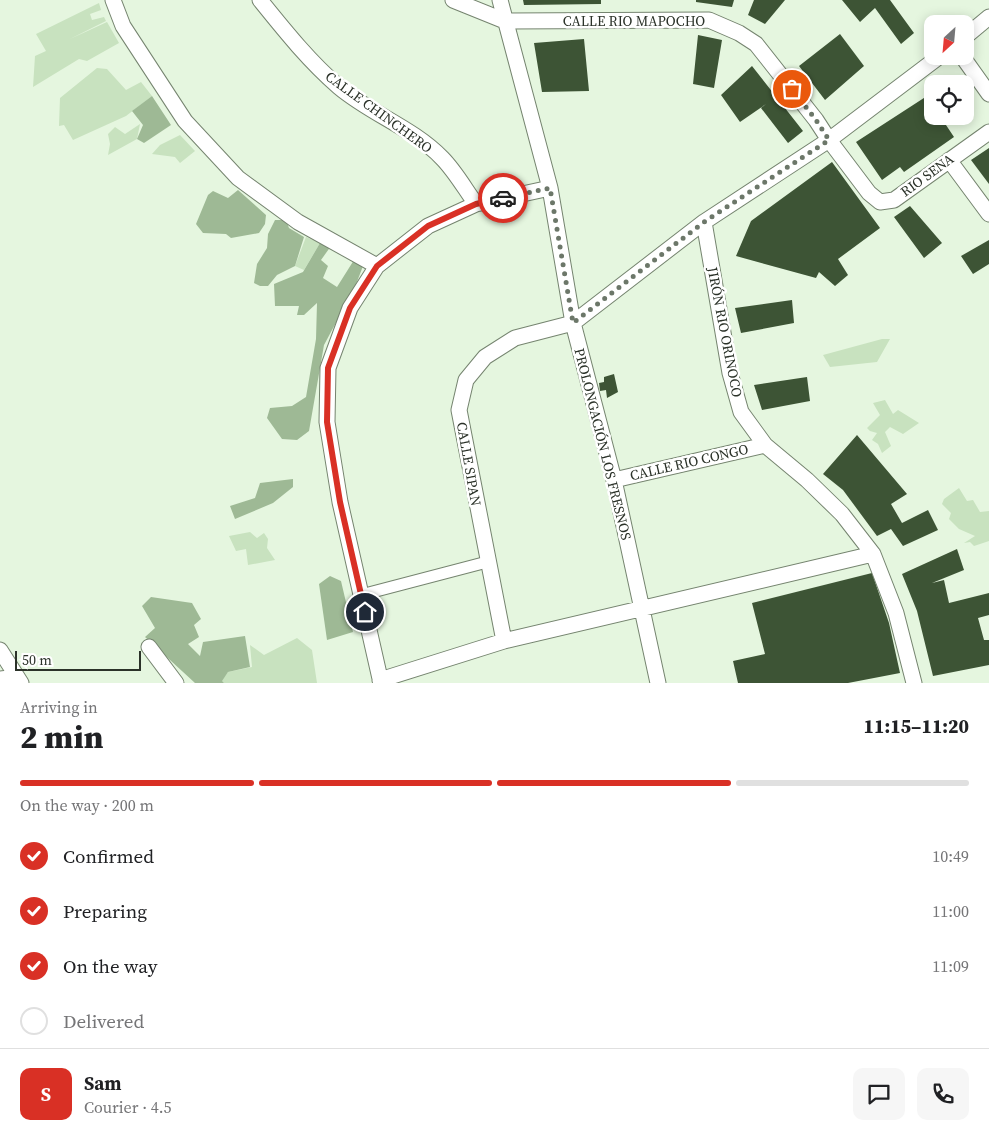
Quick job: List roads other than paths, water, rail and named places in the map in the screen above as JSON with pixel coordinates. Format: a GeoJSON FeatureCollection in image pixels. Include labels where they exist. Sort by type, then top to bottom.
{"type":"FeatureCollection","features":[{"type":"Feature","properties":{"kind":"street"},"geometry":{"type":"LineString","coordinates":[[113,0],[123,26],[185,121],[238,178],[298,222],[377,266]]}},
{"type":"Feature","properties":{"kind":"street","name":"CALLE CHINCHERO"},"geometry":{"type":"LineString","coordinates":[[260,0],[302,52],[340,87],[368,108],[410,133],[442,158],[476,204]]}},
{"type":"Feature","properties":{"kind":"street"},"geometry":{"type":"LineString","coordinates":[[453,0],[505,21]]}},
{"type":"Feature","properties":{"kind":"street","name":"PROLONGACIÓN LOS FRESNOS"},"geometry":{"type":"LineString","coordinates":[[500,0],[550,188],[573,323],[614,480],[658,683]]}},
{"type":"Feature","properties":{"kind":"street"},"geometry":{"type":"LineString","coordinates":[[974,30],[989,17]]}},
{"type":"Feature","properties":{"kind":"street","name":"CALLE RIO MAPOCHO"},"geometry":{"type":"LineString","coordinates":[[505,21],[709,20],[739,32],[756,44],[816,120],[829,140]]}},
{"type":"Feature","properties":{"kind":"street"},"geometry":{"type":"LineString","coordinates":[[573,323],[704,222],[829,140],[928,65]]}},
{"type":"Feature","properties":{"kind":"street"},"geometry":{"type":"LineString","coordinates":[[968,65],[989,94]]}},
{"type":"Feature","properties":{"kind":"street","name":"RIO SENA"},"geometry":{"type":"LineString","coordinates":[[829,140],[869,193],[880,202],[894,200],[989,132]]}},
{"type":"Feature","properties":{"kind":"street"},"geometry":{"type":"LineString","coordinates":[[948,160],[989,214]]}},
{"type":"Feature","properties":{"kind":"street"},"geometry":{"type":"LineString","coordinates":[[550,188],[476,204],[428,226],[377,266],[350,308],[328,368],[327,422],[340,502],[380,681],[504,641],[873,554]]}},
{"type":"Feature","properties":{"kind":"street","name":"JIRÓN RIO ORINOCO"},"geometry":{"type":"LineString","coordinates":[[704,222],[730,373],[741,412],[765,445],[808,480],[842,514],[873,554],[896,612],[911,682]]}},
{"type":"Feature","properties":{"kind":"street","name":"CALLE SIPAN"},"geometry":{"type":"LineString","coordinates":[[504,641],[487,562],[459,410],[466,380],[485,357],[516,338],[573,323]]}},
{"type":"Feature","properties":{"kind":"street","name":"CALLE RIO CONGO"},"geometry":{"type":"LineString","coordinates":[[614,480],[765,445]]}},
{"type":"Feature","properties":{"kind":"street"},"geometry":{"type":"LineString","coordinates":[[361,595],[487,562]]}},
{"type":"Feature","properties":{"kind":"street"},"geometry":{"type":"LineString","coordinates":[[149,647],[176,683]]}},
{"type":"Feature","properties":{"kind":"street"},"geometry":{"type":"LineString","coordinates":[[0,650],[19,680]]}},
{"type":"Feature","properties":{"kind":"street"},"geometry":{"type":"LineString","coordinates":[[0,680],[19,680]]}}]}
